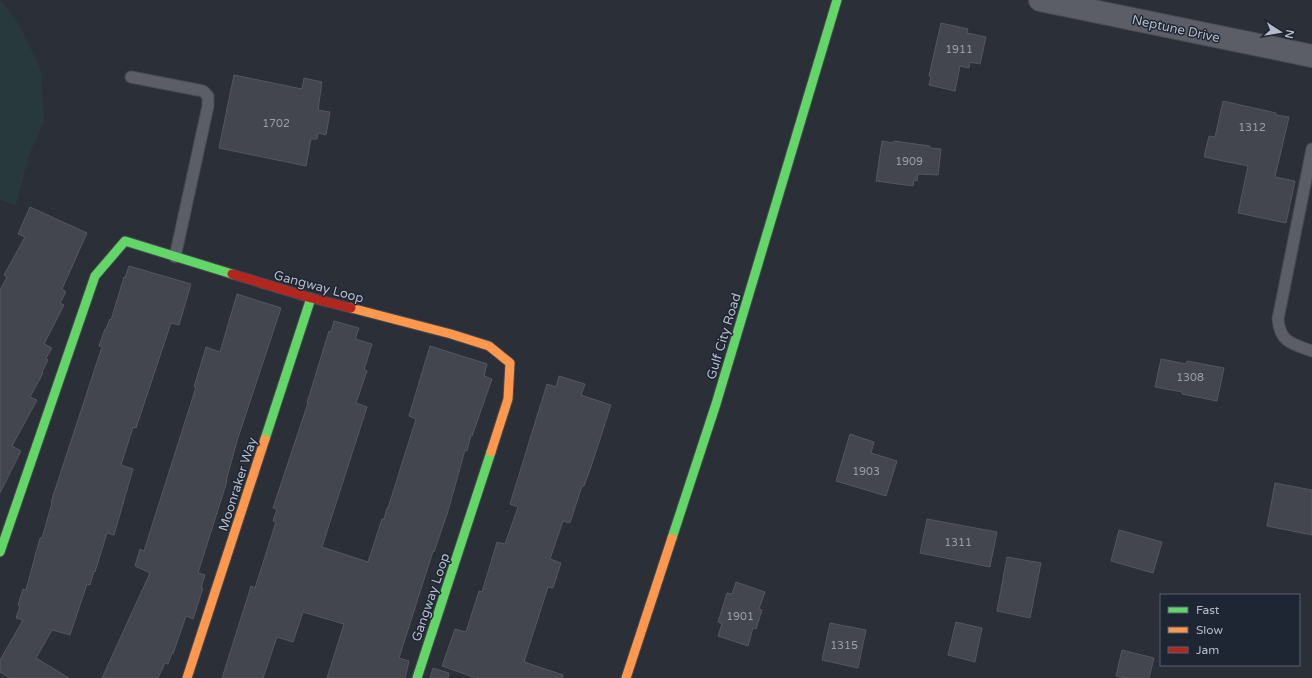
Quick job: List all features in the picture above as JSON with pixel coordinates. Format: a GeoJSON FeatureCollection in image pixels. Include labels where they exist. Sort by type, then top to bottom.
{"type":"FeatureCollection","features":[{"type":"Feature","properties":{"kind":"street","name":"Gulf City Road"},"geometry":{"type":"LineString","coordinates":[[626,678],[716,404],[837,0]]}},
{"type":"Feature","properties":{"kind":"street","name":"Neptune Drive"},"geometry":{"type":"LineString","coordinates":[[1040,0],[1312,56]]}},
{"type":"Feature","properties":{"kind":"street","name":"Gangway Loop"},"geometry":{"type":"LineString","coordinates":[[0,552],[95,276],[125,241],[312,298],[451,334],[489,346],[510,363],[508,399],[417,678]]}},
{"type":"Feature","properties":{"kind":"street","name":"Moonraker Way"},"geometry":{"type":"LineString","coordinates":[[186,678],[312,298]]}},
{"type":"Feature","properties":{"kind":"lane"},"geometry":{"type":"LineString","coordinates":[[131,77],[203,91],[208,96],[208,106],[175,257]]}},
{"type":"Feature","properties":{"kind":"lane"},"geometry":{"type":"LineString","coordinates":[[1312,149],[1278,319],[1278,327],[1282,337],[1289,342],[1312,351]]}},
{"type":"Feature","properties":{"kind":"shaded area"},"geometry":{"type":"Polygon","coordinates":[[[0,0],[18,23],[41,70],[44,121],[29,155],[16,205],[0,200],[0,0]]]}},
{"type":"Feature","properties":{"kind":"building"},"geometry":{"type":"Polygon","coordinates":[[[941,23],[968,29],[967,33],[986,37],[980,64],[970,62],[969,68],[960,66],[955,91],[929,85],[931,77],[929,76],[941,23]]]}},
{"type":"Feature","properties":{"kind":"building"},"geometry":{"type":"Polygon","coordinates":[[[234,75],[302,89],[304,78],[322,82],[318,110],[330,112],[326,135],[318,133],[317,139],[311,139],[306,166],[219,148],[234,75]]]}},
{"type":"Feature","properties":{"kind":"building"},"geometry":{"type":"Polygon","coordinates":[[[1223,101],[1289,117],[1275,177],[1295,181],[1286,223],[1238,213],[1248,166],[1204,157],[1209,136],[1215,137],[1223,101]]]}},
{"type":"Feature","properties":{"kind":"building"},"geometry":{"type":"Polygon","coordinates":[[[882,141],[893,143],[894,141],[941,149],[938,175],[918,174],[917,181],[914,180],[913,186],[876,181],[882,141]]]}},
{"type":"Feature","properties":{"kind":"building"},"geometry":{"type":"Polygon","coordinates":[[[30,207],[87,233],[62,289],[66,292],[60,303],[64,305],[44,344],[52,348],[46,358],[48,360],[42,372],[43,373],[30,397],[37,400],[12,446],[21,451],[0,493],[0,290],[7,277],[4,275],[25,237],[18,234],[30,207]]]}},
{"type":"Feature","properties":{"kind":"building"},"geometry":{"type":"Polygon","coordinates":[[[129,266],[191,284],[179,325],[171,323],[136,428],[133,427],[121,465],[133,469],[114,535],[107,533],[95,572],[94,571],[90,585],[87,584],[70,635],[52,630],[36,658],[69,678],[10,678],[0,672],[0,660],[23,620],[16,618],[20,606],[18,605],[23,589],[26,590],[40,538],[42,538],[52,503],[51,502],[102,347],[99,346],[105,329],[110,319],[111,320],[124,277],[125,278],[129,266]]]}},
{"type":"Feature","properties":{"kind":"building"},"geometry":{"type":"Polygon","coordinates":[[[237,294],[281,308],[237,441],[227,481],[198,573],[205,575],[201,588],[203,588],[193,619],[186,616],[173,654],[172,653],[168,664],[165,663],[158,678],[102,678],[150,573],[135,566],[140,549],[144,551],[196,387],[194,387],[206,347],[220,352],[237,294]]]}},
{"type":"Feature","properties":{"kind":"building"},"geometry":{"type":"Polygon","coordinates":[[[334,321],[359,328],[355,339],[372,344],[364,370],[367,371],[356,403],[367,407],[322,547],[368,562],[382,519],[384,519],[388,508],[416,419],[409,416],[430,346],[487,364],[484,376],[492,379],[472,436],[471,435],[467,451],[465,450],[448,511],[434,552],[433,551],[399,658],[409,661],[405,678],[327,678],[344,624],[303,612],[293,642],[277,637],[263,678],[222,678],[251,586],[255,588],[276,522],[273,521],[277,509],[273,508],[308,403],[329,331],[331,332],[334,321]]]}},
{"type":"Feature","properties":{"kind":"building"},"geometry":{"type":"Polygon","coordinates":[[[1161,359],[1186,364],[1187,361],[1224,368],[1217,401],[1155,387],[1161,359]]]}},
{"type":"Feature","properties":{"kind":"building"},"geometry":{"type":"Polygon","coordinates":[[[559,376],[585,384],[581,395],[611,405],[591,467],[584,486],[582,486],[570,523],[563,521],[550,559],[561,563],[553,588],[548,587],[524,662],[563,675],[562,678],[476,678],[442,666],[455,629],[466,632],[479,591],[482,592],[497,542],[505,544],[518,507],[510,504],[547,384],[556,387],[559,376]]]}},
{"type":"Feature","properties":{"kind":"building"},"geometry":{"type":"Polygon","coordinates":[[[850,434],[874,442],[871,453],[897,461],[886,496],[836,481],[850,434]]]}},
{"type":"Feature","properties":{"kind":"building"},"geometry":{"type":"Polygon","coordinates":[[[1275,483],[1312,490],[1312,535],[1267,526],[1275,483]]]}},
{"type":"Feature","properties":{"kind":"building"},"geometry":{"type":"Polygon","coordinates":[[[927,519],[997,532],[990,567],[920,553],[927,519]]]}},
{"type":"Feature","properties":{"kind":"building"},"geometry":{"type":"Polygon","coordinates":[[[1119,530],[1162,542],[1153,573],[1111,561],[1119,530]]]}},
{"type":"Feature","properties":{"kind":"building"},"geometry":{"type":"Polygon","coordinates":[[[1007,557],[1041,563],[1030,618],[997,611],[1007,557]]]}},
{"type":"Feature","properties":{"kind":"building"},"geometry":{"type":"Polygon","coordinates":[[[736,582],[765,592],[759,609],[762,610],[756,629],[753,628],[748,646],[718,636],[722,624],[718,622],[727,593],[732,594],[736,582]]]}},
{"type":"Feature","properties":{"kind":"building"},"geometry":{"type":"Polygon","coordinates":[[[956,622],[982,628],[975,662],[948,655],[956,622]]]}},
{"type":"Feature","properties":{"kind":"building"},"geometry":{"type":"Polygon","coordinates":[[[830,623],[866,630],[858,668],[822,660],[830,623]]]}},
{"type":"Feature","properties":{"kind":"building"},"geometry":{"type":"Polygon","coordinates":[[[1122,650],[1154,658],[1149,678],[1126,678],[1116,676],[1122,650]]]}},
{"type":"Feature","properties":{"kind":"building"},"geometry":{"type":"Polygon","coordinates":[[[433,668],[449,673],[448,678],[430,678],[433,668]]]}},
{"type":"Feature","properties":{"kind":"traffic: fast"},"geometry":{"type":"LineString","coordinates":[[672,538],[716,404],[837,0]]}},
{"type":"Feature","properties":{"kind":"traffic: fast"},"geometry":{"type":"LineString","coordinates":[[0,552],[95,276],[125,241],[232,274]]}},
{"type":"Feature","properties":{"kind":"traffic: fast"},"geometry":{"type":"LineString","coordinates":[[265,439],[311,298]]}},
{"type":"Feature","properties":{"kind":"traffic: fast"},"geometry":{"type":"LineString","coordinates":[[417,678],[491,452]]}},
{"type":"Feature","properties":{"kind":"traffic: slow"},"geometry":{"type":"LineString","coordinates":[[351,308],[451,334],[489,346],[510,363],[508,399],[491,452]]}},
{"type":"Feature","properties":{"kind":"traffic: slow"},"geometry":{"type":"LineString","coordinates":[[187,678],[265,439]]}},
{"type":"Feature","properties":{"kind":"traffic: slow"},"geometry":{"type":"LineString","coordinates":[[626,678],[672,538]]}},
{"type":"Feature","properties":{"kind":"traffic: jam"},"geometry":{"type":"LineString","coordinates":[[232,274],[311,298],[351,308]]}}]}
